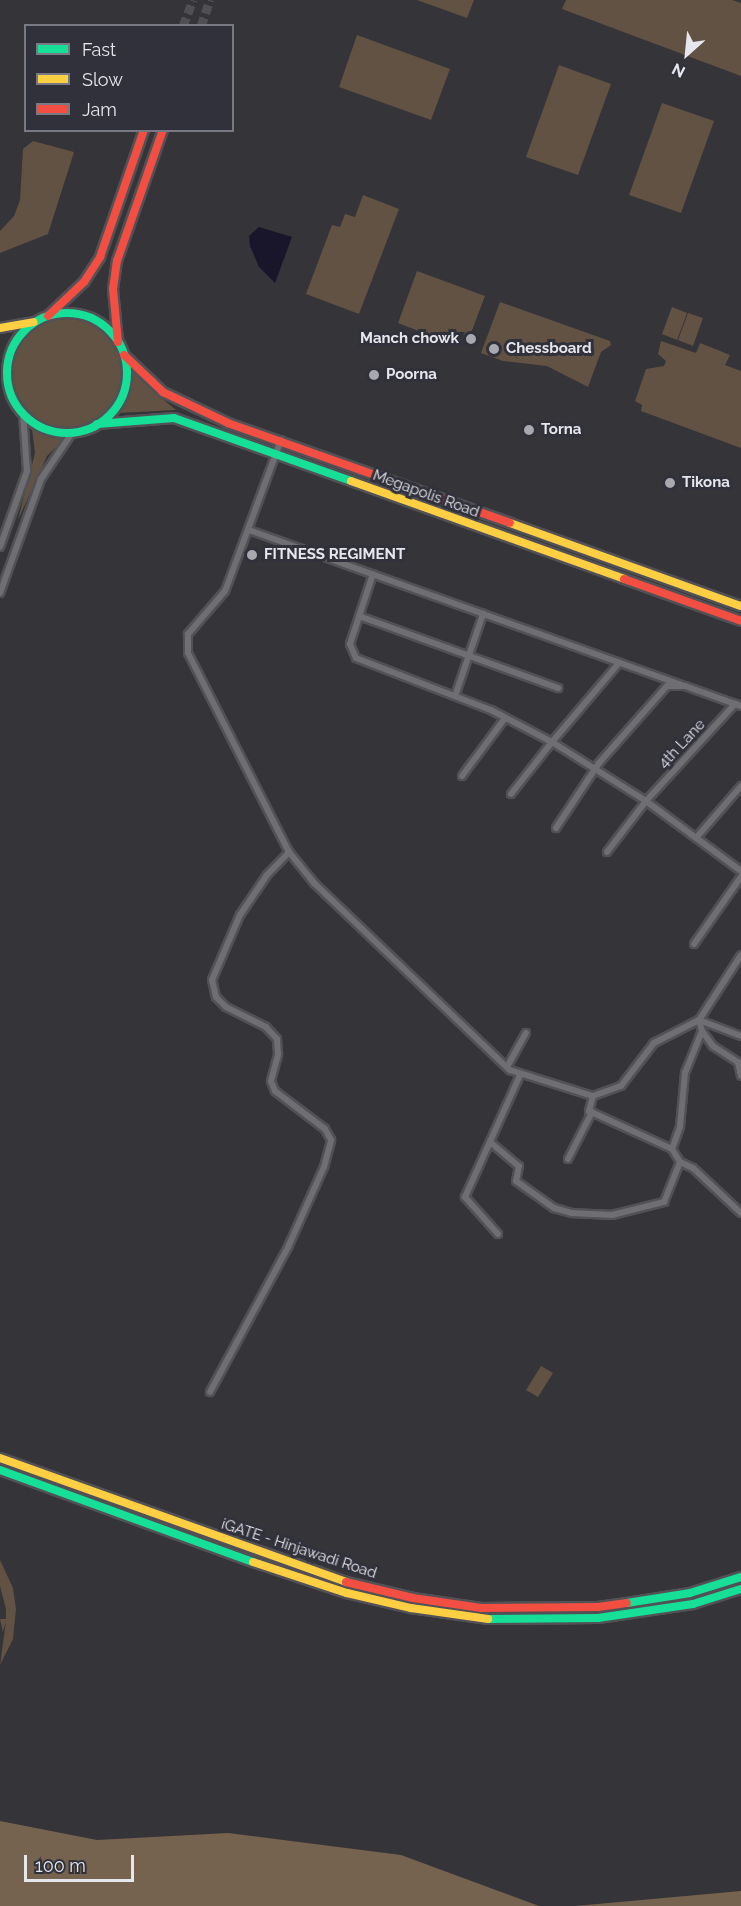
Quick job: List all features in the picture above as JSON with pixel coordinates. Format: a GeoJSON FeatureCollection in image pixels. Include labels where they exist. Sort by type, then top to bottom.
{"type":"FeatureCollection","features":[{"type":"Feature","properties":{"kind":"main road"},"geometry":{"type":"LineString","coordinates":[[0,328],[36,321],[48,316],[84,282],[100,257],[143,132]]}},
{"type":"Feature","properties":{"kind":"main road"},"geometry":{"type":"LineString","coordinates":[[118,342],[113,289],[117,261],[162,132]]}},
{"type":"Feature","properties":{"kind":"main road"},"geometry":{"type":"LineString","coordinates":[[0,382],[9,391],[23,414],[45,429],[72,433],[98,424],[112,411],[123,394],[126,375],[124,355],[118,342],[100,323],[88,317],[48,316]]}},
{"type":"Feature","properties":{"kind":"main road"},"geometry":{"type":"LineString","coordinates":[[9,391],[7,365],[10,352],[25,329],[36,321]]}},
{"type":"Feature","properties":{"kind":"main road","name":"Megapolis Road"},"geometry":{"type":"LineString","coordinates":[[124,355],[179,402],[741,606]]}},
{"type":"Feature","properties":{"kind":"main road","name":"Megapolis Road"},"geometry":{"type":"LineString","coordinates":[[98,424],[174,418],[741,621]]}},
{"type":"Feature","properties":{"kind":"main road","name":"iGATE - Hinjawadi Road"},"geometry":{"type":"LineString","coordinates":[[0,1458],[283,1561],[413,1598],[481,1608],[547,1610],[598,1607],[690,1593],[741,1577]]}},
{"type":"Feature","properties":{"kind":"main road","name":"iGATE - Hinjawadi Road"},"geometry":{"type":"LineString","coordinates":[[0,1470],[280,1571],[411,1608],[480,1619],[547,1621],[598,1618],[693,1604],[741,1589]]}},
{"type":"Feature","properties":{"kind":"main road"},"geometry":{"type":"LineString","coordinates":[[690,1593],[693,1604]]}},
{"type":"Feature","properties":{"kind":"street"},"geometry":{"type":"LineString","coordinates":[[0,548],[27,471],[23,414]]}},
{"type":"Feature","properties":{"kind":"street"},"geometry":{"type":"LineString","coordinates":[[0,592],[41,479],[72,433]]}},
{"type":"Feature","properties":{"kind":"street"},"geometry":{"type":"LineString","coordinates":[[281,440],[225,591],[188,634],[188,653],[289,852],[314,883],[507,1067],[520,1075],[593,1096],[621,1086],[654,1043],[699,1020],[741,955]]}},
{"type":"Feature","properties":{"kind":"street"},"geometry":{"type":"LineString","coordinates":[[249,530],[738,705]]}},
{"type":"Feature","properties":{"kind":"street"},"geometry":{"type":"LineString","coordinates":[[373,574],[350,644],[356,658],[506,717],[552,742],[646,801],[741,871]]}},
{"type":"Feature","properties":{"kind":"street"},"geometry":{"type":"LineString","coordinates":[[456,696],[483,614]]}},
{"type":"Feature","properties":{"kind":"street"},"geometry":{"type":"LineString","coordinates":[[359,616],[468,657],[558,687]]}},
{"type":"Feature","properties":{"kind":"street"},"geometry":{"type":"LineString","coordinates":[[511,794],[619,663]]}},
{"type":"Feature","properties":{"kind":"street"},"geometry":{"type":"LineString","coordinates":[[556,828],[597,769],[667,686],[681,685]]}},
{"type":"Feature","properties":{"kind":"street","name":"4th Lane"},"geometry":{"type":"LineString","coordinates":[[607,852],[646,801],[738,705]]}},
{"type":"Feature","properties":{"kind":"street"},"geometry":{"type":"LineString","coordinates":[[462,776],[506,717]]}},
{"type":"Feature","properties":{"kind":"street"},"geometry":{"type":"LineString","coordinates":[[696,838],[741,786]]}},
{"type":"Feature","properties":{"kind":"street"},"geometry":{"type":"LineString","coordinates":[[210,1392],[288,1247],[324,1167],[331,1140],[325,1130],[275,1090],[271,1081],[278,1054],[277,1039],[266,1027],[226,1007],[216,997],[212,980],[240,915],[267,875],[289,852]]}},
{"type":"Feature","properties":{"kind":"street"},"geometry":{"type":"LineString","coordinates":[[694,944],[741,877]]}},
{"type":"Feature","properties":{"kind":"street"},"geometry":{"type":"LineString","coordinates":[[699,1020],[702,1031],[713,1046],[738,1062],[741,1076]]}},
{"type":"Feature","properties":{"kind":"street"},"geometry":{"type":"LineString","coordinates":[[699,1020],[741,1036]]}},
{"type":"Feature","properties":{"kind":"street"},"geometry":{"type":"LineString","coordinates":[[672,1149],[680,1127],[685,1073],[702,1031]]}},
{"type":"Feature","properties":{"kind":"street"},"geometry":{"type":"LineString","coordinates":[[507,1067],[526,1033]]}},
{"type":"Feature","properties":{"kind":"street"},"geometry":{"type":"LineString","coordinates":[[498,1234],[465,1197],[520,1075]]}},
{"type":"Feature","properties":{"kind":"street"},"geometry":{"type":"LineString","coordinates":[[568,1160],[592,1112],[593,1096]]}},
{"type":"Feature","properties":{"kind":"street"},"geometry":{"type":"LineString","coordinates":[[592,1112],[672,1149],[680,1162],[693,1168],[741,1213]]}},
{"type":"Feature","properties":{"kind":"street"},"geometry":{"type":"LineString","coordinates":[[490,1143],[519,1166],[516,1181],[554,1208],[572,1214],[612,1215],[664,1202],[680,1162]]}},
{"type":"Feature","properties":{"kind":"shaded area"},"geometry":{"type":"Polygon","coordinates":[[[417,0],[474,0],[467,18],[417,0]]]}},
{"type":"Feature","properties":{"kind":"shaded area"},"geometry":{"type":"Polygon","coordinates":[[[566,0],[732,0],[741,3],[741,76],[562,9],[566,0]]]}},
{"type":"Feature","properties":{"kind":"shaded area"},"geometry":{"type":"Polygon","coordinates":[[[357,35],[450,69],[431,120],[339,87],[357,35]]]}},
{"type":"Feature","properties":{"kind":"shaded area"},"geometry":{"type":"Polygon","coordinates":[[[559,65],[611,84],[578,175],[526,157],[559,65]]]}},
{"type":"Feature","properties":{"kind":"shaded area"},"geometry":{"type":"Polygon","coordinates":[[[662,103],[714,121],[681,213],[629,195],[662,103]]]}},
{"type":"Feature","properties":{"kind":"shaded area"},"geometry":{"type":"Polygon","coordinates":[[[33,141],[74,152],[48,234],[0,253],[0,231],[14,216],[20,200],[23,149],[33,141]]]}},
{"type":"Feature","properties":{"kind":"shaded area"},"geometry":{"type":"Polygon","coordinates":[[[363,195],[399,209],[359,314],[306,294],[332,225],[340,227],[345,214],[355,217],[363,195]]]}},
{"type":"Feature","properties":{"kind":"shaded area"},"geometry":{"type":"Polygon","coordinates":[[[259,227],[292,237],[275,283],[259,267],[250,246],[249,236],[259,227]]]}},
{"type":"Feature","properties":{"kind":"shaded area"},"geometry":{"type":"Polygon","coordinates":[[[417,271],[485,296],[471,333],[459,336],[455,345],[398,323],[417,271]]]}},
{"type":"Feature","properties":{"kind":"shaded area"},"geometry":{"type":"Polygon","coordinates":[[[500,302],[610,341],[611,345],[601,352],[588,387],[547,366],[503,361],[481,353],[500,302]]]}},
{"type":"Feature","properties":{"kind":"shaded area"},"geometry":{"type":"Polygon","coordinates":[[[672,307],[687,313],[677,340],[662,334],[672,307]]]}},
{"type":"Feature","properties":{"kind":"shaded area"},"geometry":{"type":"Polygon","coordinates":[[[688,313],[703,318],[693,346],[678,340],[688,313]]]}},
{"type":"Feature","properties":{"kind":"shaded area"},"geometry":{"type":"Polygon","coordinates":[[[67,319],[88,323],[105,335],[117,352],[121,373],[117,394],[105,411],[88,423],[67,427],[46,423],[29,411],[17,394],[13,373],[17,352],[29,335],[46,323],[67,319]]]}},
{"type":"Feature","properties":{"kind":"shaded area"},"geometry":{"type":"Polygon","coordinates":[[[661,341],[696,353],[700,343],[730,355],[725,365],[741,371],[741,448],[641,411],[642,405],[635,401],[646,369],[664,366],[666,361],[658,354],[661,341]]]}},
{"type":"Feature","properties":{"kind":"shaded area"},"geometry":{"type":"Polygon","coordinates":[[[133,371],[176,410],[118,413],[129,393],[133,371]]]}},
{"type":"Feature","properties":{"kind":"shaded area"},"geometry":{"type":"Polygon","coordinates":[[[32,429],[64,439],[47,456],[18,520],[35,453],[32,429]]]}},
{"type":"Feature","properties":{"kind":"shaded area"},"geometry":{"type":"Polygon","coordinates":[[[541,1366],[553,1373],[538,1397],[526,1390],[541,1366]]]}},
{"type":"Feature","properties":{"kind":"shaded area"},"geometry":{"type":"Polygon","coordinates":[[[0,1560],[13,1588],[16,1609],[13,1639],[0,1665],[6,1621],[3,1632],[0,1619],[6,1619],[6,1609],[0,1586],[0,1560]]]}},
{"type":"Feature","properties":{"kind":"shaded area"},"geometry":{"type":"Polygon","coordinates":[[[0,1821],[97,1840],[228,1833],[401,1855],[539,1906],[0,1906],[0,1821]]]}},
{"type":"Feature","properties":{"kind":"shaded area"},"geometry":{"type":"Polygon","coordinates":[[[741,1891],[741,1906],[575,1906],[741,1891]]]}},
{"type":"Feature","properties":{"kind":"tunnel"},"geometry":{"type":"LineString","coordinates":[[184,24],[193,0]]}},
{"type":"Feature","properties":{"kind":"tunnel"},"geometry":{"type":"LineString","coordinates":[[202,24],[210,0]]}},
{"type":"Feature","properties":{"kind":"traffic: fast"},"geometry":{"type":"LineString","coordinates":[[67,313],[90,318],[109,331],[122,350],[127,373],[122,396],[109,415],[90,428],[67,433],[44,428],[25,415],[12,396],[7,373],[12,350],[25,331],[44,318],[67,313]]}},
{"type":"Feature","properties":{"kind":"traffic: fast"},"geometry":{"type":"LineString","coordinates":[[97,424],[174,418],[351,481]]}},
{"type":"Feature","properties":{"kind":"traffic: fast"},"geometry":{"type":"LineString","coordinates":[[0,1470],[253,1562]]}},
{"type":"Feature","properties":{"kind":"traffic: fast"},"geometry":{"type":"LineString","coordinates":[[627,1603],[690,1593],[741,1577]]}},
{"type":"Feature","properties":{"kind":"traffic: fast"},"geometry":{"type":"LineString","coordinates":[[488,1619],[598,1618],[693,1604],[741,1589]]}},
{"type":"Feature","properties":{"kind":"traffic: slow"},"geometry":{"type":"LineString","coordinates":[[0,328],[33,322]]}},
{"type":"Feature","properties":{"kind":"traffic: slow"},"geometry":{"type":"LineString","coordinates":[[351,481],[624,579]]}},
{"type":"Feature","properties":{"kind":"traffic: slow"},"geometry":{"type":"LineString","coordinates":[[510,523],[741,606]]}},
{"type":"Feature","properties":{"kind":"traffic: slow"},"geometry":{"type":"LineString","coordinates":[[0,1458],[346,1582]]}},
{"type":"Feature","properties":{"kind":"traffic: slow"},"geometry":{"type":"LineString","coordinates":[[253,1562],[347,1593],[411,1608],[488,1619]]}},
{"type":"Feature","properties":{"kind":"traffic: jam"},"geometry":{"type":"LineString","coordinates":[[48,316],[84,282],[100,257],[143,132]]}},
{"type":"Feature","properties":{"kind":"traffic: jam"},"geometry":{"type":"LineString","coordinates":[[118,342],[113,289],[117,261],[162,132]]}},
{"type":"Feature","properties":{"kind":"traffic: jam"},"geometry":{"type":"LineString","coordinates":[[124,355],[163,392],[228,423],[510,523]]}},
{"type":"Feature","properties":{"kind":"traffic: jam"},"geometry":{"type":"LineString","coordinates":[[624,579],[741,621]]}},
{"type":"Feature","properties":{"kind":"traffic: jam"},"geometry":{"type":"LineString","coordinates":[[346,1582],[413,1598],[481,1608],[598,1607],[627,1603]]}},
{"type":"Feature","properties":{"kind":"place","name":"Manch chowk"},"geometry":{"type":"Point","coordinates":[471,339]}},
{"type":"Feature","properties":{"kind":"place","name":"Chessboard"},"geometry":{"type":"Point","coordinates":[494,349]}},
{"type":"Feature","properties":{"kind":"place","name":"Poorna"},"geometry":{"type":"Point","coordinates":[374,375]}},
{"type":"Feature","properties":{"kind":"place","name":"Torna"},"geometry":{"type":"Point","coordinates":[529,430]}},
{"type":"Feature","properties":{"kind":"place","name":"Tikona"},"geometry":{"type":"Point","coordinates":[670,483]}},
{"type":"Feature","properties":{"kind":"place","name":"FITNESS REGIMENT"},"geometry":{"type":"Point","coordinates":[252,555]}}]}
